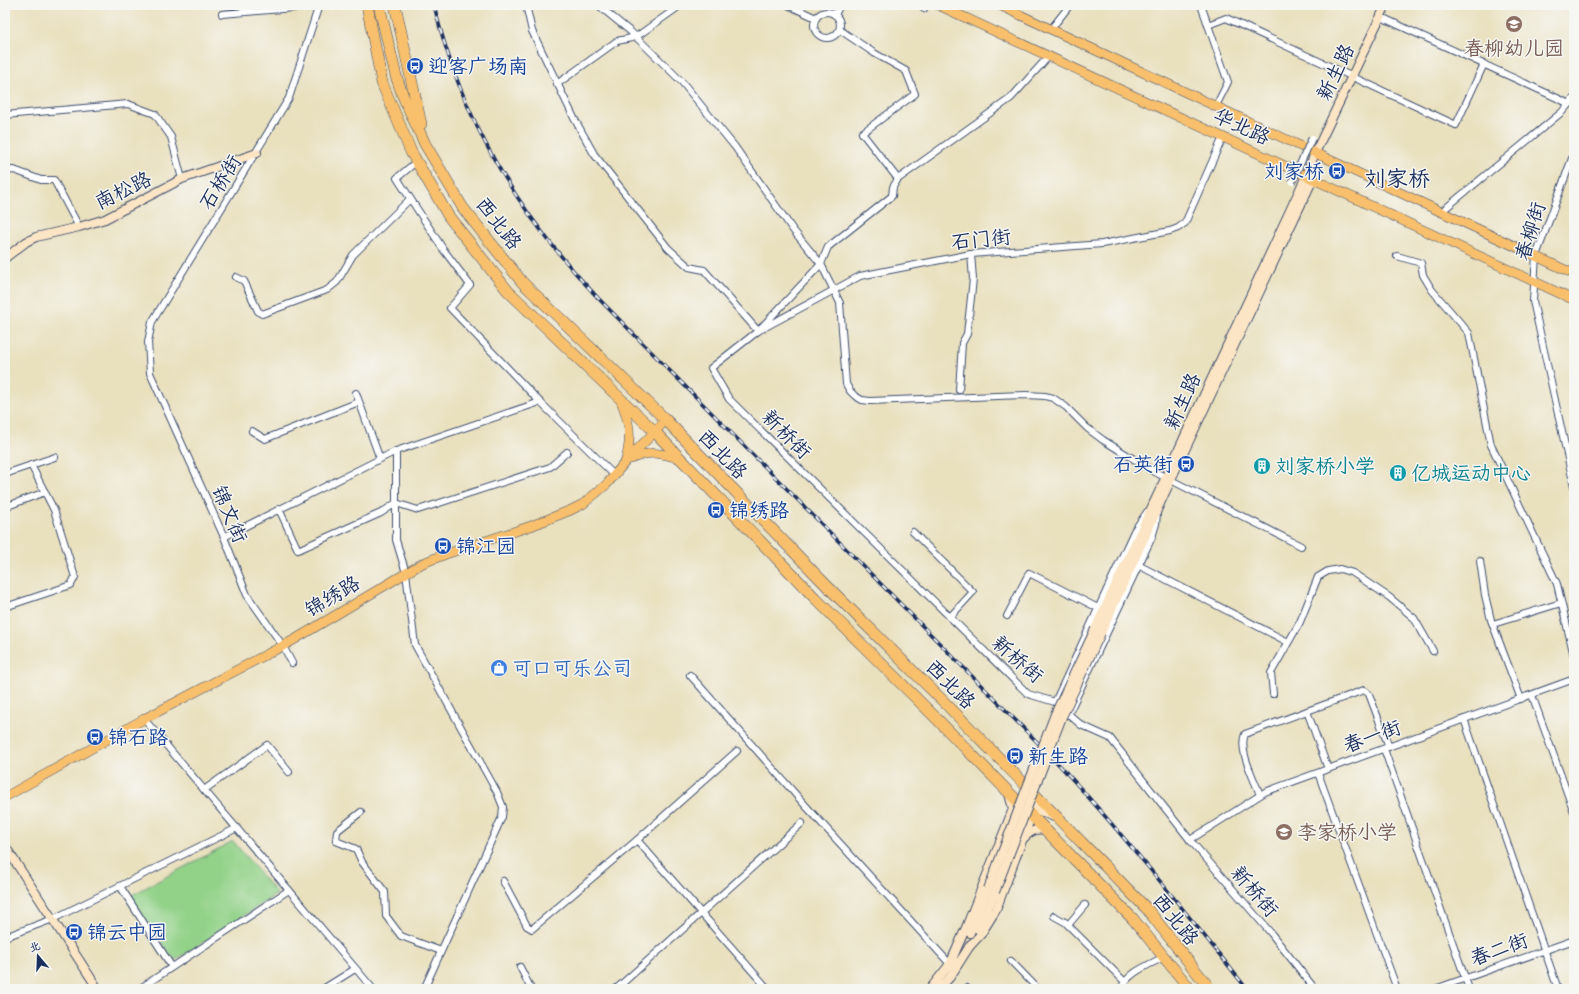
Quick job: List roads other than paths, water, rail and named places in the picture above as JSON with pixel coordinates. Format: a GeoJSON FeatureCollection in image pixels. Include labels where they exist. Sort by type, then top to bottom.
{"type":"FeatureCollection","features":[{"type":"Feature","properties":{"kind":"highway","name":"西北路"},"geometry":{"type":"LineString","coordinates":[[367,5],[382,83],[411,152],[449,217],[508,291],[620,398],[681,459],[815,598],[1007,790],[1018,804],[1034,807],[1058,819],[1147,909],[1210,989]]}},
{"type":"Feature","properties":{"kind":"highway","name":"西北路"},"geometry":{"type":"LineString","coordinates":[[379,5],[403,96],[426,144],[463,208],[522,282],[666,420],[829,588],[946,704],[1034,807],[1049,832],[1133,919],[1190,989]]}},
{"type":"Feature","properties":{"kind":"highway"},"geometry":{"type":"LineString","coordinates":[[395,5],[426,144]]}},
{"type":"Feature","properties":{"kind":"main road","name":"华北路"},"geometry":{"type":"LineString","coordinates":[[938,5],[1574,300]]}},
{"type":"Feature","properties":{"kind":"main road","name":"华北路"},"geometry":{"type":"LineString","coordinates":[[999,5],[1574,274]]}},
{"type":"Feature","properties":{"kind":"main road","name":"新生路"},"geometry":{"type":"LineString","coordinates":[[939,989],[978,932],[991,891],[1055,714],[1098,631],[1309,177],[1315,153],[1386,5]]}},
{"type":"Feature","properties":{"kind":"main road","name":"南松路"},"geometry":{"type":"LineString","coordinates":[[5,258],[26,242],[36,237],[105,219],[182,180],[257,153]]}},
{"type":"Feature","properties":{"kind":"main road"},"geometry":{"type":"LineString","coordinates":[[620,398],[628,419],[630,430],[630,444],[626,461]]}},
{"type":"Feature","properties":{"kind":"main road","name":"锦绣路"},"geometry":{"type":"LineString","coordinates":[[5,797],[144,719],[283,646],[423,563],[531,526],[571,510],[594,496],[666,420]]}},
{"type":"Feature","properties":{"kind":"main road"},"geometry":{"type":"LineString","coordinates":[[626,461],[641,454],[652,453],[681,459]]}},
{"type":"Feature","properties":{"kind":"main road"},"geometry":{"type":"LineString","coordinates":[[950,964],[1018,804]]}},
{"type":"Feature","properties":{"kind":"main road"},"geometry":{"type":"LineString","coordinates":[[969,947],[981,934],[996,910],[1034,807]]}},
{"type":"Feature","properties":{"kind":"main road"},"geometry":{"type":"LineString","coordinates":[[1021,841],[1030,832],[1036,829],[1042,829],[1049,832]]}},
{"type":"Feature","properties":{"kind":"main road"},"geometry":{"type":"LineString","coordinates":[[5,846],[98,989]]}},
{"type":"Feature","properties":{"kind":"main road","name":"新生路"},"geometry":{"type":"LineString","coordinates":[[930,989],[950,964],[972,929],[991,891]]}},
{"type":"Feature","properties":{"kind":"street"},"geometry":{"type":"LineString","coordinates":[[227,5],[235,5]]}},
{"type":"Feature","properties":{"kind":"street"},"geometry":{"type":"LineString","coordinates":[[222,14],[315,5]]}},
{"type":"Feature","properties":{"kind":"street","name":"石桥街"},"geometry":{"type":"LineString","coordinates":[[150,373],[148,342],[152,322],[257,153],[289,98],[315,5]]}},
{"type":"Feature","properties":{"kind":"street"},"geometry":{"type":"LineString","coordinates":[[526,5],[532,32],[557,84],[594,154],[668,248],[690,267],[704,270],[758,331],[821,264],[828,247],[892,196],[893,187],[898,179],[1011,98],[1049,56]]}},
{"type":"Feature","properties":{"kind":"street"},"geometry":{"type":"LineString","coordinates":[[598,5],[636,37],[682,82],[734,147],[793,230],[821,264],[840,303],[845,377],[850,391],[855,396],[870,401],[1026,395],[1045,396],[1060,402],[1103,440],[1168,478],[1301,546]]}},
{"type":"Feature","properties":{"kind":"street"},"geometry":{"type":"LineString","coordinates":[[557,84],[618,41],[636,37],[681,5]]}},
{"type":"Feature","properties":{"kind":"street"},"geometry":{"type":"LineString","coordinates":[[788,5],[816,18]]}},
{"type":"Feature","properties":{"kind":"street"},"geometry":{"type":"LineString","coordinates":[[835,14],[840,5]]}},
{"type":"Feature","properties":{"kind":"street"},"geometry":{"type":"LineString","coordinates":[[1051,29],[1070,5]]}},
{"type":"Feature","properties":{"kind":"street"},"geometry":{"type":"LineString","coordinates":[[1201,5],[1228,82],[1216,106]]}},
{"type":"Feature","properties":{"kind":"street"},"geometry":{"type":"LineString","coordinates":[[827,12],[835,14],[840,22],[840,30],[834,37],[822,37],[816,31],[814,22],[816,18],[827,12]]}},
{"type":"Feature","properties":{"kind":"street"},"geometry":{"type":"LineString","coordinates":[[1381,17],[1570,104]]}},
{"type":"Feature","properties":{"kind":"street"},"geometry":{"type":"LineString","coordinates":[[1208,25],[1226,18],[1456,125],[1484,64]]}},
{"type":"Feature","properties":{"kind":"street"},"geometry":{"type":"LineString","coordinates":[[840,30],[906,71],[915,94],[862,134],[898,179]]}},
{"type":"Feature","properties":{"kind":"street"},"geometry":{"type":"LineString","coordinates":[[1441,212],[1562,112],[1574,98]]}},
{"type":"Feature","properties":{"kind":"street"},"geometry":{"type":"LineString","coordinates":[[5,115],[128,104],[155,114],[171,137],[182,180]]}},
{"type":"Feature","properties":{"kind":"street","name":"石门街"},"geometry":{"type":"LineString","coordinates":[[711,368],[758,331],[860,276],[971,254],[1102,244],[1170,231],[1178,228],[1184,223],[1223,137]]}},
{"type":"Feature","properties":{"kind":"street"},"geometry":{"type":"LineString","coordinates":[[1292,182],[1312,138]]}},
{"type":"Feature","properties":{"kind":"street","name":"春柳街"},"geometry":{"type":"LineString","coordinates":[[1574,153],[1536,256],[1533,301],[1574,486]]}},
{"type":"Feature","properties":{"kind":"street"},"geometry":{"type":"LineString","coordinates":[[417,161],[397,178],[443,249],[470,285],[450,308],[540,402],[614,475]]}},
{"type":"Feature","properties":{"kind":"street"},"geometry":{"type":"LineString","coordinates":[[5,171],[14,170],[41,180],[54,180],[79,227]]}},
{"type":"Feature","properties":{"kind":"street"},"geometry":{"type":"LineString","coordinates":[[236,276],[244,281],[258,311],[262,314],[327,290],[337,282],[353,255],[410,199]]}},
{"type":"Feature","properties":{"kind":"street"},"geometry":{"type":"LineString","coordinates":[[959,390],[962,343],[967,334],[973,279],[971,254]]}},
{"type":"Feature","properties":{"kind":"street"},"geometry":{"type":"LineString","coordinates":[[1397,256],[1420,263],[1423,275],[1432,290],[1469,333],[1492,445],[1557,584],[1574,656]]}},
{"type":"Feature","properties":{"kind":"street","name":"新桥街"},"geometry":{"type":"LineString","coordinates":[[711,368],[729,399],[1028,694],[1055,702],[1081,725],[1110,738],[1190,840],[1270,932],[1315,989]]}},
{"type":"Feature","properties":{"kind":"street","name":"锦文街"},"geometry":{"type":"LineString","coordinates":[[150,373],[224,537],[247,595],[283,646],[292,663]]}},
{"type":"Feature","properties":{"kind":"street"},"geometry":{"type":"LineString","coordinates":[[356,393],[380,458]]}},
{"type":"Feature","properties":{"kind":"street"},"geometry":{"type":"LineString","coordinates":[[252,431],[265,439],[359,402]]}},
{"type":"Feature","properties":{"kind":"street"},"geometry":{"type":"LineString","coordinates":[[224,537],[396,451],[540,402]]}},
{"type":"Feature","properties":{"kind":"street"},"geometry":{"type":"LineString","coordinates":[[396,451],[396,540],[406,573],[415,645],[497,792],[503,807],[502,817],[424,989]]}},
{"type":"Feature","properties":{"kind":"street"},"geometry":{"type":"LineString","coordinates":[[396,503],[418,510],[550,467],[567,452]]}},
{"type":"Feature","properties":{"kind":"street"},"geometry":{"type":"LineString","coordinates":[[5,474],[54,457]]}},
{"type":"Feature","properties":{"kind":"street"},"geometry":{"type":"LineString","coordinates":[[5,607],[71,585],[75,577],[54,510],[31,465]]}},
{"type":"Feature","properties":{"kind":"street"},"geometry":{"type":"LineString","coordinates":[[5,507],[45,492]]}},
{"type":"Feature","properties":{"kind":"street"},"geometry":{"type":"LineString","coordinates":[[279,509],[298,550],[381,513],[396,503]]}},
{"type":"Feature","properties":{"kind":"street"},"geometry":{"type":"LineString","coordinates":[[1068,715],[1152,537],[1156,524],[1155,508]]}},
{"type":"Feature","properties":{"kind":"street"},"geometry":{"type":"LineString","coordinates":[[1055,702],[1134,530],[1155,508]]}},
{"type":"Feature","properties":{"kind":"street"},"geometry":{"type":"LineString","coordinates":[[913,532],[973,592],[950,617]]}},
{"type":"Feature","properties":{"kind":"street"},"geometry":{"type":"LineString","coordinates":[[1480,561],[1485,594],[1493,624],[1521,699]]}},
{"type":"Feature","properties":{"kind":"street"},"geometry":{"type":"LineString","coordinates":[[1138,565],[1288,642]]}},
{"type":"Feature","properties":{"kind":"street"},"geometry":{"type":"LineString","coordinates":[[1273,694],[1271,673],[1300,622],[1318,577],[1328,571],[1340,569],[1353,573],[1390,597],[1414,618],[1433,652]]}},
{"type":"Feature","properties":{"kind":"street"},"geometry":{"type":"LineString","coordinates":[[1007,616],[1029,574],[1098,608]]}},
{"type":"Feature","properties":{"kind":"street"},"geometry":{"type":"LineString","coordinates":[[1493,624],[1561,603]]}},
{"type":"Feature","properties":{"kind":"street"},"geometry":{"type":"LineString","coordinates":[[690,675],[805,805],[950,964]]}},
{"type":"Feature","properties":{"kind":"street","name":"春一街"},"geometry":{"type":"LineString","coordinates":[[1190,840],[1260,795],[1574,679]]}},
{"type":"Feature","properties":{"kind":"street"},"geometry":{"type":"LineString","coordinates":[[1260,795],[1243,750],[1243,740],[1245,734],[1364,690],[1369,694],[1469,989]]}},
{"type":"Feature","properties":{"kind":"street"},"geometry":{"type":"LineString","coordinates":[[1532,695],[1574,812]]}},
{"type":"Feature","properties":{"kind":"street"},"geometry":{"type":"LineString","coordinates":[[1307,711],[1328,769]]}},
{"type":"Feature","properties":{"kind":"street"},"geometry":{"type":"LineString","coordinates":[[144,719],[373,989]]}},
{"type":"Feature","properties":{"kind":"street"},"geometry":{"type":"LineString","coordinates":[[1464,719],[1558,989]]}},
{"type":"Feature","properties":{"kind":"street"},"geometry":{"type":"LineString","coordinates":[[1018,804],[1035,754],[1050,722]]}},
{"type":"Feature","properties":{"kind":"street"},"geometry":{"type":"LineString","coordinates":[[204,790],[266,745],[289,772]]}},
{"type":"Feature","properties":{"kind":"street"},"geometry":{"type":"LineString","coordinates":[[503,881],[527,926],[532,929],[637,840],[737,751]]}},
{"type":"Feature","properties":{"kind":"street"},"geometry":{"type":"LineString","coordinates":[[1318,773],[1397,989]]}},
{"type":"Feature","properties":{"kind":"street"},"geometry":{"type":"LineString","coordinates":[[361,812],[337,831],[336,841],[356,849],[362,862],[385,892],[386,916],[401,936],[442,951]]}},
{"type":"Feature","properties":{"kind":"street"},"geometry":{"type":"LineString","coordinates":[[616,989],[700,912],[802,823]]}},
{"type":"Feature","properties":{"kind":"street"},"geometry":{"type":"LineString","coordinates":[[5,937],[53,919],[237,828]]}},
{"type":"Feature","properties":{"kind":"street"},"geometry":{"type":"LineString","coordinates":[[637,840],[768,989]]}},
{"type":"Feature","properties":{"kind":"street"},"geometry":{"type":"LineString","coordinates":[[120,886],[172,967]]}},
{"type":"Feature","properties":{"kind":"street"},"geometry":{"type":"LineString","coordinates":[[139,989],[289,890]]}},
{"type":"Feature","properties":{"kind":"street"},"geometry":{"type":"LineString","coordinates":[[1068,925],[1084,905]]}},
{"type":"Feature","properties":{"kind":"street"},"geometry":{"type":"LineString","coordinates":[[1054,916],[1068,925],[1125,982]]}},
{"type":"Feature","properties":{"kind":"street","name":"春二街"},"geometry":{"type":"LineString","coordinates":[[1435,989],[1574,940]]}},
{"type":"Feature","properties":{"kind":"street"},"geometry":{"type":"LineString","coordinates":[[1121,989],[1125,982],[1136,972],[1164,957]]}},
{"type":"Feature","properties":{"kind":"street"},"geometry":{"type":"LineString","coordinates":[[1011,961],[1038,989]]}},
{"type":"Feature","properties":{"kind":"street"},"geometry":{"type":"LineString","coordinates":[[520,967],[531,989]]}},
{"type":"Feature","properties":{"kind":"street"},"geometry":{"type":"LineString","coordinates":[[324,989],[355,969]]}},
{"type":"Feature","properties":{"kind":"railway"},"geometry":{"type":"LineString","coordinates":[[434,5],[460,88],[496,163],[542,232],[569,265],[598,298],[1051,756],[1126,841],[1247,989]]}},
{"type":"Feature","properties":{"kind":"place","name":"春柳幼儿园"},"geometry":{"type":"Point","coordinates":[1514,24]}},
{"type":"Feature","properties":{"kind":"place","name":"迎客广场南"},"geometry":{"type":"Point","coordinates":[415,66]}},
{"type":"Feature","properties":{"kind":"place","name":"刘家桥"},"geometry":{"type":"Point","coordinates":[1337,171]}},
{"type":"Feature","properties":{"kind":"place","name":"石英街"},"geometry":{"type":"Point","coordinates":[1186,464]}},
{"type":"Feature","properties":{"kind":"place","name":"刘家桥小学"},"geometry":{"type":"Point","coordinates":[1262,466]}},
{"type":"Feature","properties":{"kind":"place","name":"亿城运动中心"},"geometry":{"type":"Point","coordinates":[1398,473]}},
{"type":"Feature","properties":{"kind":"place","name":"锦绣路"},"geometry":{"type":"Point","coordinates":[716,510]}},
{"type":"Feature","properties":{"kind":"place","name":"锦江园"},"geometry":{"type":"Point","coordinates":[443,546]}},
{"type":"Feature","properties":{"kind":"place","name":"可口可乐公司"},"geometry":{"type":"Point","coordinates":[499,668]}},
{"type":"Feature","properties":{"kind":"place","name":"锦石路"},"geometry":{"type":"Point","coordinates":[95,737]}},
{"type":"Feature","properties":{"kind":"place","name":"新生路"},"geometry":{"type":"Point","coordinates":[1015,756]}},
{"type":"Feature","properties":{"kind":"place","name":"李家桥小学"},"geometry":{"type":"Point","coordinates":[1284,832]}},
{"type":"Feature","properties":{"kind":"place","name":"锦云中园"},"geometry":{"type":"Point","coordinates":[74,932]}},
{"type":"Feature","properties":{"kind":"district","name":"刘家桥"},"geometry":{"type":"Point","coordinates":[1397,178]}}]}
